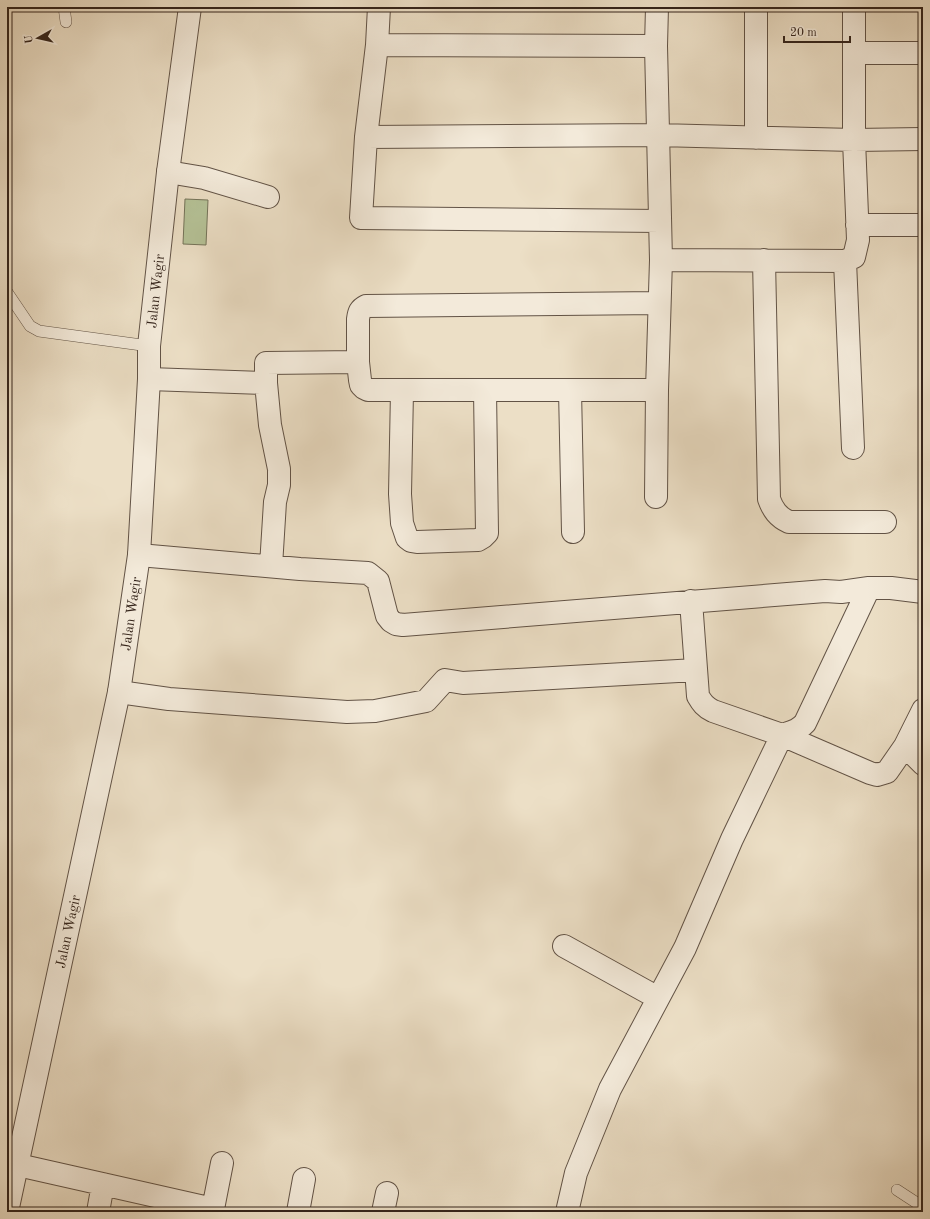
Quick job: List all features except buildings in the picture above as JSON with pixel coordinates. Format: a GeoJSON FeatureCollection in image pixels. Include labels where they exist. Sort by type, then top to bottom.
{"type":"FeatureCollection","features":[{"type":"Feature","properties":{"kind":"street","name":"Jalan Wagir"},"geometry":{"type":"LineString","coordinates":[[7,1212],[119,692],[139,555],[149,379],[149,346],[168,172],[190,7]]}},
{"type":"Feature","properties":{"kind":"street"},"geometry":{"type":"LineString","coordinates":[[379,7],[377,45],[366,137],[361,218],[660,221]]}},
{"type":"Feature","properties":{"kind":"street"},"geometry":{"type":"LineString","coordinates":[[656,497],[657,390],[661,260],[656,46],[657,7]]}},
{"type":"Feature","properties":{"kind":"street"},"geometry":{"type":"LineString","coordinates":[[756,7],[756,138]]}},
{"type":"Feature","properties":{"kind":"street"},"geometry":{"type":"LineString","coordinates":[[661,260],[845,261],[854,257],[858,240],[854,140],[854,7]]}},
{"type":"Feature","properties":{"kind":"street"},"geometry":{"type":"LineString","coordinates":[[377,45],[656,46]]}},
{"type":"Feature","properties":{"kind":"street"},"geometry":{"type":"LineString","coordinates":[[854,53],[923,53]]}},
{"type":"Feature","properties":{"kind":"street"},"geometry":{"type":"LineString","coordinates":[[366,137],[658,135],[854,140],[923,139]]}},
{"type":"Feature","properties":{"kind":"street"},"geometry":{"type":"LineString","coordinates":[[168,172],[204,178],[268,197]]}},
{"type":"Feature","properties":{"kind":"street"},"geometry":{"type":"LineString","coordinates":[[857,225],[923,225]]}},
{"type":"Feature","properties":{"kind":"street"},"geometry":{"type":"LineString","coordinates":[[764,260],[769,499],[772,506],[776,514],[783,520],[789,522],[885,522]]}},
{"type":"Feature","properties":{"kind":"street"},"geometry":{"type":"LineString","coordinates":[[845,261],[853,448]]}},
{"type":"Feature","properties":{"kind":"street"},"geometry":{"type":"LineString","coordinates":[[657,390],[368,390],[361,385],[360,380],[358,362],[359,313],[362,308],[366,306],[659,303]]}},
{"type":"Feature","properties":{"kind":"street"},"geometry":{"type":"LineString","coordinates":[[271,566],[275,502],[279,469],[270,425],[266,383],[266,363],[358,362]]}},
{"type":"Feature","properties":{"kind":"street"},"geometry":{"type":"LineString","coordinates":[[149,379],[266,383]]}},
{"type":"Feature","properties":{"kind":"street"},"geometry":{"type":"LineString","coordinates":[[402,390],[401,514],[402,523],[407,538],[411,541],[417,542],[478,540],[487,533],[485,390]]}},
{"type":"Feature","properties":{"kind":"street"},"geometry":{"type":"LineString","coordinates":[[570,390],[573,532]]}},
{"type":"Feature","properties":{"kind":"street"},"geometry":{"type":"LineString","coordinates":[[139,555],[368,573],[378,580],[387,616],[396,624],[403,625],[691,601],[825,591],[841,592],[869,588],[891,588],[923,592]]}},
{"type":"Feature","properties":{"kind":"street"},"geometry":{"type":"LineString","coordinates":[[567,1212],[576,1173],[610,1089],[685,948],[732,839],[782,735],[801,728],[805,723],[869,588]]}},
{"type":"Feature","properties":{"kind":"street"},"geometry":{"type":"LineString","coordinates":[[691,601],[698,696],[701,702],[712,710],[782,735],[877,775],[887,772],[905,746],[923,710]]}},
{"type":"Feature","properties":{"kind":"street"},"geometry":{"type":"LineString","coordinates":[[119,692],[169,699],[347,712],[375,711],[424,702],[428,700],[445,680],[463,683],[696,670]]}},
{"type":"Feature","properties":{"kind":"street"},"geometry":{"type":"LineString","coordinates":[[905,746],[923,764]]}},
{"type":"Feature","properties":{"kind":"street"},"geometry":{"type":"LineString","coordinates":[[564,946],[658,998]]}},
{"type":"Feature","properties":{"kind":"street"},"geometry":{"type":"LineString","coordinates":[[18,1165],[213,1210],[222,1164]]}},
{"type":"Feature","properties":{"kind":"street"},"geometry":{"type":"LineString","coordinates":[[298,1212],[304,1179]]}},
{"type":"Feature","properties":{"kind":"street"},"geometry":{"type":"LineString","coordinates":[[98,1212],[103,1184]]}},
{"type":"Feature","properties":{"kind":"lane"},"geometry":{"type":"LineString","coordinates":[[64,7],[66,22]]}},
{"type":"Feature","properties":{"kind":"lane"},"geometry":{"type":"LineString","coordinates":[[7,292],[30,326],[39,331],[149,346]]}},
{"type":"Feature","properties":{"kind":"lane"},"geometry":{"type":"LineString","coordinates":[[898,1190],[923,1207]]}},
{"type":"Feature","properties":{"kind":"green space"},"geometry":{"type":"Polygon","coordinates":[[[185,199],[208,200],[206,245],[183,244],[185,199]]]}}]}
